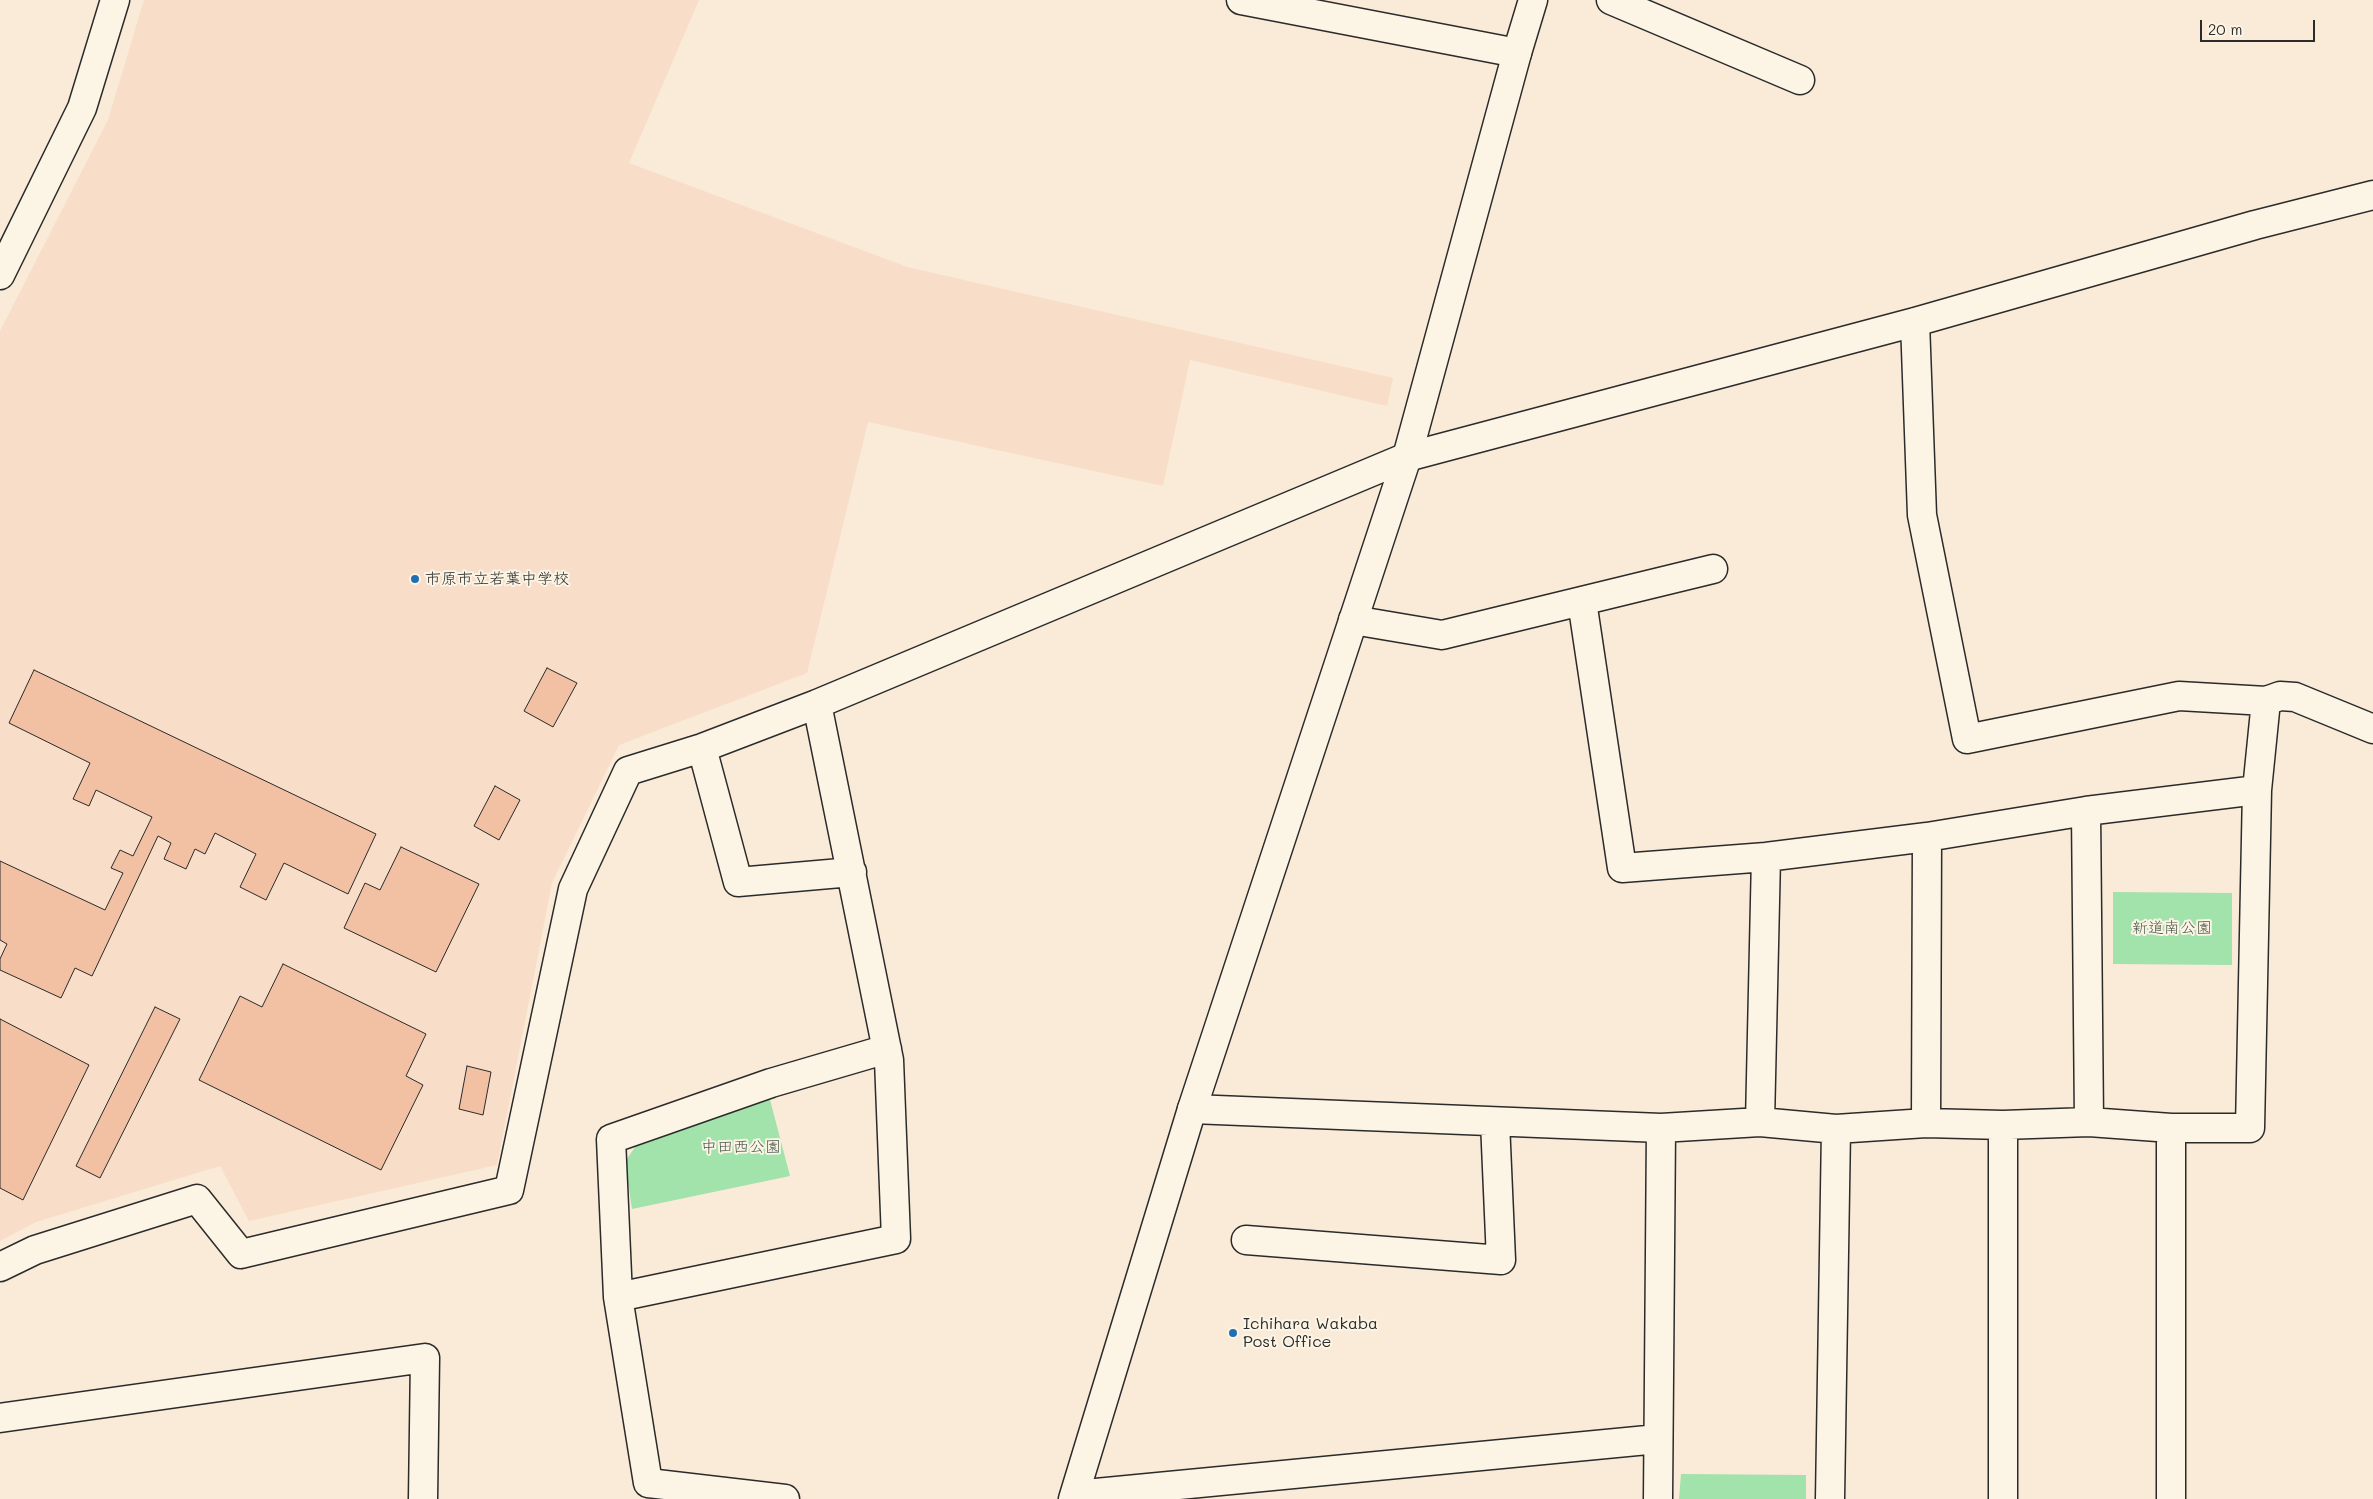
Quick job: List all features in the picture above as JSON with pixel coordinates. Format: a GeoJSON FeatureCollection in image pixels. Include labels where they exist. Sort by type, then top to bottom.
{"type":"FeatureCollection","features":[{"type":"Feature","properties":{"kind":"street"},"geometry":{"type":"LineString","coordinates":[[0,275],[82,108],[115,0]]}},
{"type":"Feature","properties":{"kind":"street"},"geometry":{"type":"LineString","coordinates":[[1241,0],[1517,54]]}},
{"type":"Feature","properties":{"kind":"street"},"geometry":{"type":"LineString","coordinates":[[1534,0],[1517,54],[1407,457],[1192,1109],[1074,1497],[1658,1439]]}},
{"type":"Feature","properties":{"kind":"street"},"geometry":{"type":"LineString","coordinates":[[1611,0],[1800,80]]}},
{"type":"Feature","properties":{"kind":"street"},"geometry":{"type":"LineString","coordinates":[[0,1266],[35,1250],[197,1199],[241,1254],[509,1190],[573,889],[628,771],[702,748],[816,704],[1407,457],[1914,322],[2254,225],[2373,195]]}},
{"type":"Feature","properties":{"kind":"street"},"geometry":{"type":"LineString","coordinates":[[1914,322],[1922,514],[1967,739],[2179,696],[2266,701],[2280,696],[2295,697],[2373,729]]}},
{"type":"Feature","properties":{"kind":"street"},"geometry":{"type":"LineString","coordinates":[[1353,620],[1442,635],[1713,570]]}},
{"type":"Feature","properties":{"kind":"street"},"geometry":{"type":"LineString","coordinates":[[1582,601],[1622,868],[1766,857],[1927,837],[2086,811],[2257,790]]}},
{"type":"Feature","properties":{"kind":"street"},"geometry":{"type":"LineString","coordinates":[[1192,1109],[1661,1128],[1760,1122],[1836,1129],[1926,1123],[2003,1125],[2089,1122],[2171,1128],[2250,1128],[2257,790],[2266,701]]}},
{"type":"Feature","properties":{"kind":"street"},"geometry":{"type":"LineString","coordinates":[[618,1297],[896,1239],[889,1060],[852,872],[816,704]]}},
{"type":"Feature","properties":{"kind":"street"},"geometry":{"type":"LineString","coordinates":[[702,748],[738,882],[852,872]]}},
{"type":"Feature","properties":{"kind":"street"},"geometry":{"type":"LineString","coordinates":[[2086,811],[2089,1122]]}},
{"type":"Feature","properties":{"kind":"street"},"geometry":{"type":"LineString","coordinates":[[1926,1123],[1927,837]]}},
{"type":"Feature","properties":{"kind":"street"},"geometry":{"type":"LineString","coordinates":[[1760,1122],[1766,857]]}},
{"type":"Feature","properties":{"kind":"street"},"geometry":{"type":"LineString","coordinates":[[785,1499],[648,1483],[618,1297],[611,1139],[771,1083],[887,1049]]}},
{"type":"Feature","properties":{"kind":"street"},"geometry":{"type":"LineString","coordinates":[[1246,1240],[1501,1260],[1496,1122]]}},
{"type":"Feature","properties":{"kind":"street"},"geometry":{"type":"LineString","coordinates":[[2003,1125],[2003,1499]]}},
{"type":"Feature","properties":{"kind":"street"},"geometry":{"type":"LineString","coordinates":[[1658,1499],[1661,1128]]}},
{"type":"Feature","properties":{"kind":"street"},"geometry":{"type":"LineString","coordinates":[[2171,1128],[2171,1499]]}},
{"type":"Feature","properties":{"kind":"street"},"geometry":{"type":"LineString","coordinates":[[1830,1499],[1836,1129]]}},
{"type":"Feature","properties":{"kind":"street"},"geometry":{"type":"LineString","coordinates":[[0,1418],[425,1358],[423,1499]]}},
{"type":"Feature","properties":{"kind":"shaded area","name":"市原市立若葉中学校"},"geometry":{"type":"Polygon","coordinates":[[[144,0],[699,0],[629,163],[907,267],[1393,378],[1387,406],[1190,360],[1163,486],[868,422],[807,673],[619,745],[552,883],[497,1165],[249,1221],[220,1166],[36,1222],[0,1241],[0,331],[108,120],[144,0]]]}},
{"type":"Feature","properties":{"kind":"green space","name":"新道南公園"},"geometry":{"type":"Polygon","coordinates":[[[2113,892],[2232,893],[2232,965],[2113,964],[2113,892]]]}},
{"type":"Feature","properties":{"kind":"green space","name":"中田西公園"},"geometry":{"type":"Polygon","coordinates":[[[769,1096],[790,1176],[632,1209],[625,1162],[637,1144],[769,1096]]]}},
{"type":"Feature","properties":{"kind":"green space"},"geometry":{"type":"Polygon","coordinates":[[[1681,1474],[1806,1475],[1806,1499],[1679,1499],[1681,1474]]]}},
{"type":"Feature","properties":{"kind":"building"},"geometry":{"type":"Polygon","coordinates":[[[547,668],[577,683],[553,727],[524,711],[547,668]]]}},
{"type":"Feature","properties":{"kind":"building"},"geometry":{"type":"Polygon","coordinates":[[[34,670],[376,834],[348,894],[284,863],[266,900],[240,887],[256,854],[215,833],[205,854],[195,849],[186,869],[164,859],[171,843],[158,836],[92,976],[75,968],[61,998],[0,970],[0,959],[7,944],[0,940],[0,861],[105,910],[123,873],[111,868],[120,850],[133,856],[152,817],[96,790],[89,806],[73,799],[90,763],[9,723],[34,670]]]}},
{"type":"Feature","properties":{"kind":"building"},"geometry":{"type":"Polygon","coordinates":[[[495,786],[520,800],[499,840],[474,826],[495,786]]]}},
{"type":"Feature","properties":{"kind":"building"},"geometry":{"type":"Polygon","coordinates":[[[401,847],[479,884],[436,972],[344,928],[365,883],[380,890],[401,847]]]}},
{"type":"Feature","properties":{"kind":"building"},"geometry":{"type":"Polygon","coordinates":[[[283,964],[426,1034],[406,1076],[423,1085],[381,1170],[199,1080],[240,996],[262,1007],[283,964]]]}},
{"type":"Feature","properties":{"kind":"building"},"geometry":{"type":"Polygon","coordinates":[[[155,1007],[180,1019],[100,1178],[76,1166],[155,1007]]]}},
{"type":"Feature","properties":{"kind":"building"},"geometry":{"type":"Polygon","coordinates":[[[0,1019],[89,1065],[23,1200],[0,1188],[0,1019]]]}},
{"type":"Feature","properties":{"kind":"building"},"geometry":{"type":"Polygon","coordinates":[[[467,1066],[491,1072],[483,1115],[459,1109],[467,1066]]]}},
{"type":"Feature","properties":{"kind":"place","name":"市原市立若葉中学校"},"geometry":{"type":"Point","coordinates":[415,579]}},
{"type":"Feature","properties":{"kind":"place","name":"Ichihara Wakaba Post Office"},"geometry":{"type":"Point","coordinates":[1233,1333]}}]}
